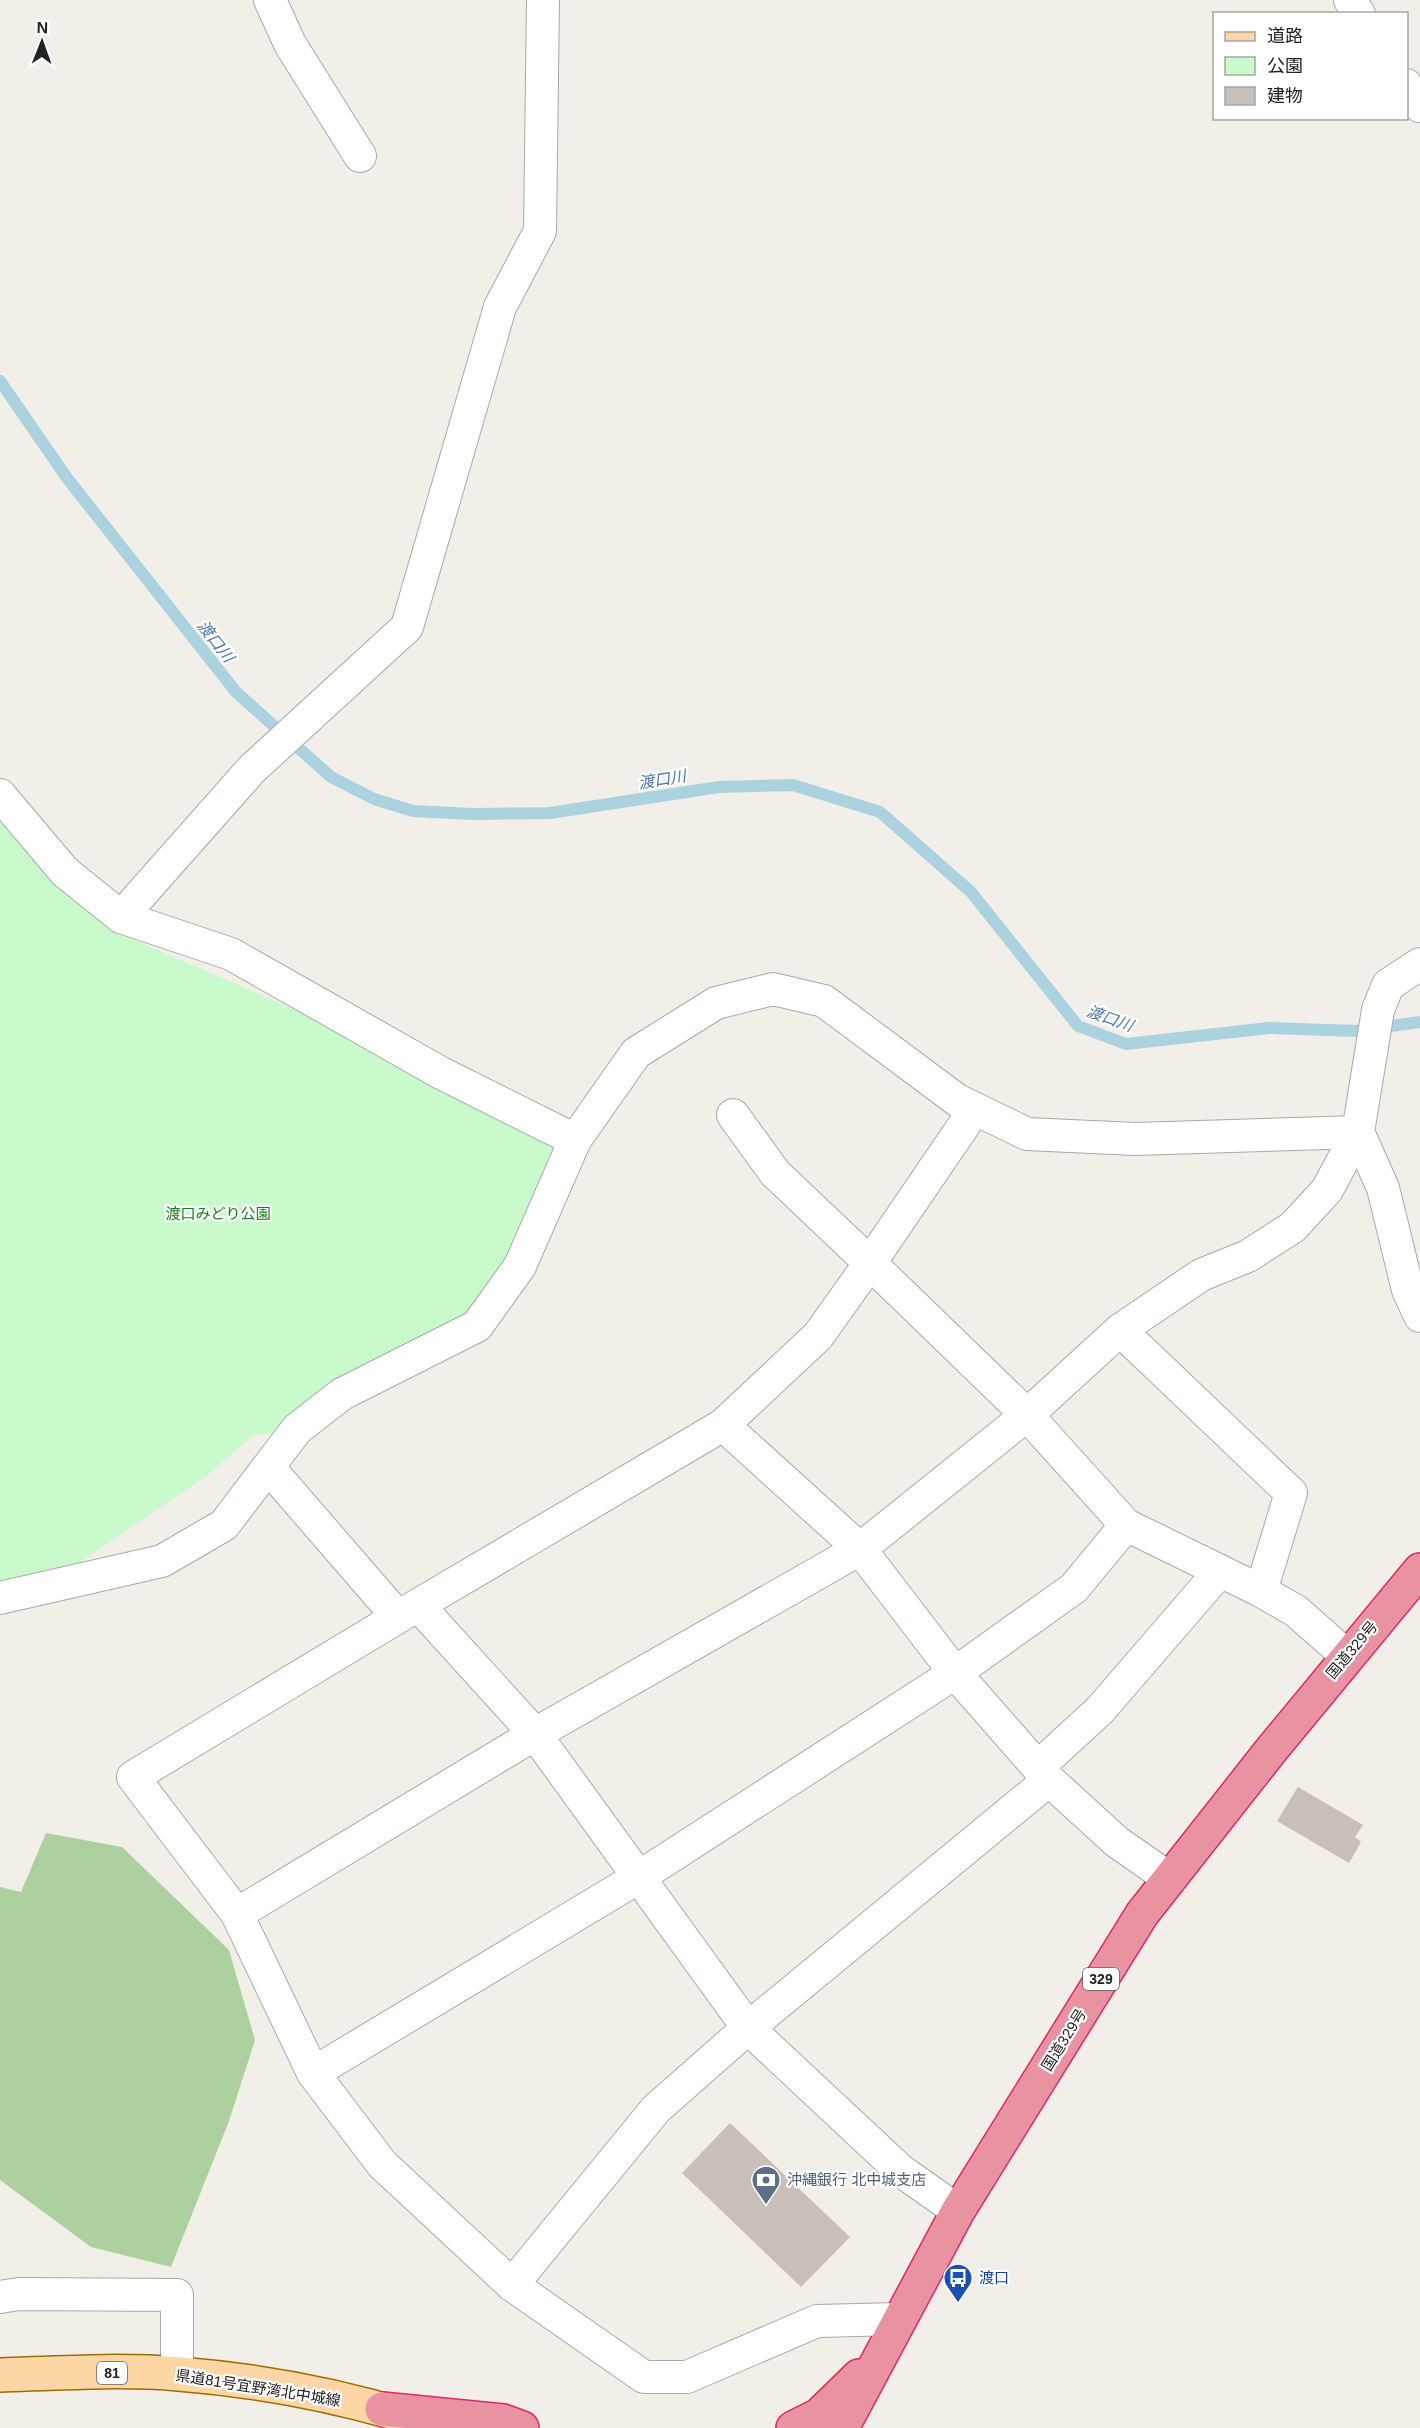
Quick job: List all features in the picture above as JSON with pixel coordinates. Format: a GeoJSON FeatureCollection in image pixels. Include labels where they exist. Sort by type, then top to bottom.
{"type":"FeatureCollection","features":[{"type":"Feature","properties":{"kind":"highway","name":"国道329号"},"geometry":{"type":"LineString","coordinates":[[842,2428],[958,2211],[1132,1929],[1347,1656],[1420,1570]]}},
{"type":"Feature","properties":{"kind":"highway"},"geometry":{"type":"LineString","coordinates":[[793,2428],[819,2415],[878,2358]]}},
{"type":"Feature","properties":{"kind":"highway"},"geometry":{"type":"LineString","coordinates":[[382,2409],[502,2421],[522,2428]]}},
{"type":"Feature","properties":{"kind":"main road","name":"県道81号宜野湾北中城線"},"geometry":{"type":"LineString","coordinates":[[0,2375],[177,2374],[304,2392],[382,2409],[439,2428]]}},
{"type":"Feature","properties":{"kind":"street"},"geometry":{"type":"LineString","coordinates":[[270,0],[290,44],[360,156]]}},
{"type":"Feature","properties":{"kind":"street"},"geometry":{"type":"LineString","coordinates":[[121,917],[252,769],[407,627],[500,307],[540,231],[543,0]]}},
{"type":"Feature","properties":{"kind":"street"},"geometry":{"type":"LineString","coordinates":[[1408,88],[1420,106]]}},
{"type":"Feature","properties":{"kind":"street"},"geometry":{"type":"LineString","coordinates":[[0,795],[65,872],[121,917],[231,954],[441,1073],[575,1140]]}},
{"type":"Feature","properties":{"kind":"street"},"geometry":{"type":"LineString","coordinates":[[237,1914],[535,1734],[860,1549],[1028,1415],[1120,1330],[1201,1275],[1248,1256],[1293,1227],[1327,1190],[1358,1132],[1378,1010],[1388,985],[1420,964]]}},
{"type":"Feature","properties":{"kind":"street"},"geometry":{"type":"LineString","coordinates":[[0,1598],[162,1561],[224,1526],[297,1429],[342,1394],[477,1326],[520,1266],[575,1140],[636,1053],[716,1003],[773,989],[824,1001],[957,1100],[1027,1134],[1136,1139],[1358,1132]]}},
{"type":"Feature","properties":{"kind":"street"},"geometry":{"type":"LineString","coordinates":[[899,2319],[817,2321],[687,2377],[644,2377],[512,2285],[382,2164],[313,2073],[237,1914],[133,1777],[723,1425],[818,1336],[975,1109]]}},
{"type":"Feature","properties":{"kind":"street"},"geometry":{"type":"LineString","coordinates":[[734,1114],[775,1173],[1028,1415],[1126,1525],[1261,1591],[1296,1611],[1347,1656]]}},
{"type":"Feature","properties":{"kind":"street"},"geometry":{"type":"LineString","coordinates":[[1358,1132],[1383,1188],[1408,1290],[1420,1316]]}},
{"type":"Feature","properties":{"kind":"street"},"geometry":{"type":"LineString","coordinates":[[1120,1330],[1291,1492],[1261,1591]]}},
{"type":"Feature","properties":{"kind":"street"},"geometry":{"type":"LineString","coordinates":[[723,1425],[860,1549],[955,1673],[1044,1774],[1118,1842],[1170,1879]]}},
{"type":"Feature","properties":{"kind":"street"},"geometry":{"type":"LineString","coordinates":[[269,1468],[408,1611],[535,1734],[748,2028],[900,2170],[958,2211]]}},
{"type":"Feature","properties":{"kind":"street"},"geometry":{"type":"LineString","coordinates":[[313,2073],[639,1877],[955,1673],[1074,1588],[1126,1525]]}},
{"type":"Feature","properties":{"kind":"street"},"geometry":{"type":"LineString","coordinates":[[512,2285],[656,2109],[1044,1774],[1220,1571]]}},
{"type":"Feature","properties":{"kind":"street"},"geometry":{"type":"LineString","coordinates":[[0,2297],[19,2294],[177,2295],[177,2374]]}},
{"type":"Feature","properties":{"kind":"green space","name":"渡口みどり公園"},"geometry":{"type":"Polygon","coordinates":[[[0,815],[111,930],[441,1073],[575,1140],[482,1320],[297,1429],[252,1436],[209,1474],[80,1562],[0,1581],[0,815]]]}},
{"type":"Feature","properties":{"kind":"green space"},"geometry":{"type":"Polygon","coordinates":[[[46,1833],[122,1847],[229,1950],[255,2040],[229,2121],[171,2267],[91,2247],[0,2180],[0,1887],[21,1892],[46,1833]]]}},
{"type":"Feature","properties":{"kind":"building"},"geometry":{"type":"Polygon","coordinates":[[[1298,1787],[1363,1825],[1355,1837],[1361,1842],[1349,1863],[1277,1821],[1298,1787]]]}},
{"type":"Feature","properties":{"kind":"building","name":"沖縄銀行 北中城支店"},"geometry":{"type":"Polygon","coordinates":[[[730,2123],[850,2237],[801,2287],[682,2173],[730,2123]]]}},
{"type":"Feature","properties":{"kind":"waterway","name":"渡口川"},"geometry":{"type":"LineString","coordinates":[[0,381],[67,478],[236,692],[331,777],[374,799],[413,811],[473,814],[550,813],[719,787],[793,785],[880,812],[971,892],[1078,1026],[1126,1044],[1269,1028],[1356,1031],[1420,1022]]}},
{"type":"Feature","properties":{"kind":"place","name":"沖縄銀行 北中城支店"},"geometry":{"type":"Point","coordinates":[766,2206]}},
{"type":"Feature","properties":{"kind":"place","name":"渡口"},"geometry":{"type":"Point","coordinates":[958,2304]}}]}
